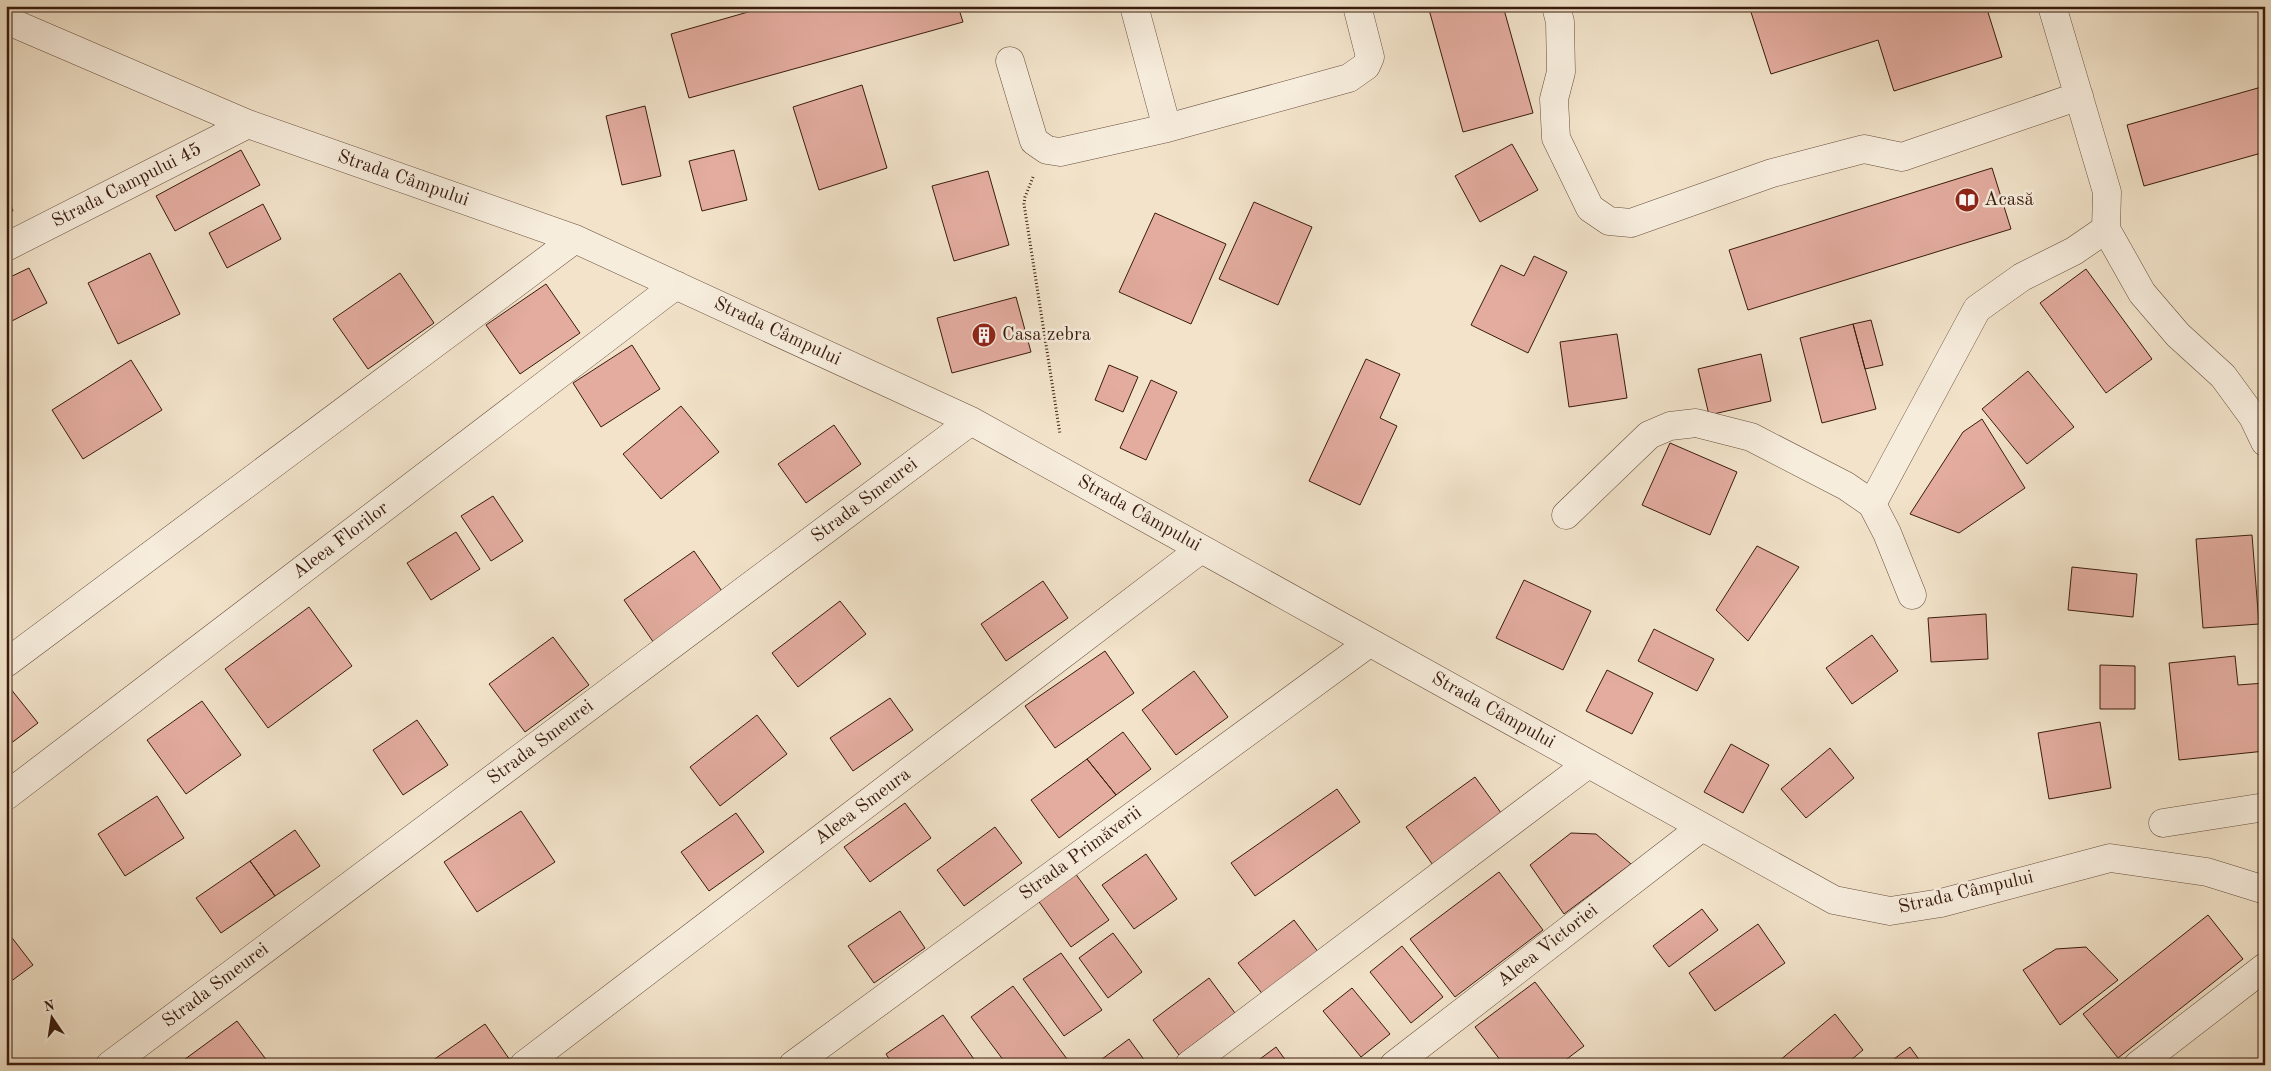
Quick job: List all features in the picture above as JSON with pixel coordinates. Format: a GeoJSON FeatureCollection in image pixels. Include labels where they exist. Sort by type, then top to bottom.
{"type":"FeatureCollection","features":[{"type":"Feature","properties":{"kind":"street"},"geometry":{"type":"LineString","coordinates":[[1134,6],[1167,128]]}},
{"type":"Feature","properties":{"kind":"street"},"geometry":{"type":"LineString","coordinates":[[1010,61],[1034,141],[1047,150],[1060,152],[1167,128],[1349,78],[1366,66],[1370,57],[1357,6]]}},
{"type":"Feature","properties":{"kind":"street"},"geometry":{"type":"LineString","coordinates":[[1556,6],[1560,22],[1560,72],[1554,99],[1556,138],[1590,208],[1609,221],[1631,223],[1772,173],[1864,149],[1902,157],[2079,96]]}},
{"type":"Feature","properties":{"kind":"street"},"geometry":{"type":"LineString","coordinates":[[2052,6],[2107,192],[2106,228],[2142,293],[2178,335],[2223,376],[2254,417],[2265,442]]}},
{"type":"Feature","properties":{"kind":"street","name":"Strada Câmpului"},"geometry":{"type":"LineString","coordinates":[[6,20],[248,124],[575,239],[971,421],[1834,900],[1890,911],[1941,903],[2110,858],[2207,872],[2265,890]]}},
{"type":"Feature","properties":{"kind":"street","name":"Strada Campului 45"},"geometry":{"type":"LineString","coordinates":[[6,247],[248,124]]}},
{"type":"Feature","properties":{"kind":"street"},"geometry":{"type":"LineString","coordinates":[[1872,504],[1977,309],[2022,276],[2074,251],[2106,228]]}},
{"type":"Feature","properties":{"kind":"street"},"geometry":{"type":"LineString","coordinates":[[6,663],[575,239]]}},
{"type":"Feature","properties":{"kind":"street","name":"Aleea Florilor"},"geometry":{"type":"LineString","coordinates":[[6,796],[676,285]]}},
{"type":"Feature","properties":{"kind":"street","name":"Strada Smeurei"},"geometry":{"type":"LineString","coordinates":[[110,1065],[971,421]]}},
{"type":"Feature","properties":{"kind":"street"},"geometry":{"type":"LineString","coordinates":[[1566,515],[1648,435],[1670,426],[1696,423],[1751,437],[1846,486],[1872,504],[1887,533],[1912,595]]}},
{"type":"Feature","properties":{"kind":"street","name":"Aleea Smeura"},"geometry":{"type":"LineString","coordinates":[[524,1065],[1201,549]]}},
{"type":"Feature","properties":{"kind":"street","name":"Strada Primăverii"},"geometry":{"type":"LineString","coordinates":[[793,1065],[1369,642]]}},
{"type":"Feature","properties":{"kind":"street"},"geometry":{"type":"LineString","coordinates":[[1189,1065],[1588,764]]}},
{"type":"Feature","properties":{"kind":"street"},"geometry":{"type":"LineString","coordinates":[[2163,823],[2265,807]]}},
{"type":"Feature","properties":{"kind":"street","name":"Aleea Victoriei"},"geometry":{"type":"LineString","coordinates":[[1394,1065],[1702,827]]}},
{"type":"Feature","properties":{"kind":"street"},"geometry":{"type":"LineString","coordinates":[[2138,1065],[2265,967]]}},
{"type":"Feature","properties":{"kind":"path"},"geometry":{"type":"LineString","coordinates":[[1047,150],[1031,180],[1024,204],[1066,474]]}},
{"type":"Feature","properties":{"kind":"building"},"geometry":{"type":"Polygon","coordinates":[[[769,6],[958,6],[963,22],[689,98],[671,34],[769,6]]]}},
{"type":"Feature","properties":{"kind":"building"},"geometry":{"type":"Polygon","coordinates":[[[1428,6],[1503,6],[1533,113],[1463,132],[1428,6]]]}},
{"type":"Feature","properties":{"kind":"building"},"geometry":{"type":"Polygon","coordinates":[[[1749,6],[1986,6],[2002,57],[1894,91],[1878,40],[1771,74],[1749,6]]]}},
{"type":"Feature","properties":{"kind":"building"},"geometry":{"type":"Polygon","coordinates":[[[2102,6],[2117,6],[2103,10],[2102,6]]]}},
{"type":"Feature","properties":{"kind":"building"},"geometry":{"type":"Polygon","coordinates":[[[862,85],[887,168],[819,190],[793,107],[862,85]]]}},
{"type":"Feature","properties":{"kind":"building"},"geometry":{"type":"Polygon","coordinates":[[[2265,86],[2265,152],[2144,186],[2127,125],[2265,86]]]}},
{"type":"Feature","properties":{"kind":"building"},"geometry":{"type":"Polygon","coordinates":[[[645,106],[661,176],[622,185],[606,116],[645,106]]]}},
{"type":"Feature","properties":{"kind":"building"},"geometry":{"type":"Polygon","coordinates":[[[1512,144],[1538,190],[1480,222],[1455,176],[1512,144]]]}},
{"type":"Feature","properties":{"kind":"building"},"geometry":{"type":"Polygon","coordinates":[[[241,150],[260,185],[175,231],[156,196],[241,150]]]}},
{"type":"Feature","properties":{"kind":"building"},"geometry":{"type":"Polygon","coordinates":[[[734,150],[747,200],[702,211],[689,161],[734,150]]]}},
{"type":"Feature","properties":{"kind":"building"},"geometry":{"type":"Polygon","coordinates":[[[1992,168],[2011,229],[1748,310],[1729,250],[1992,168]]]}},
{"type":"Feature","properties":{"kind":"building"},"geometry":{"type":"Polygon","coordinates":[[[988,171],[1009,245],[954,261],[932,186],[988,171]]]}},
{"type":"Feature","properties":{"kind":"building"},"geometry":{"type":"Polygon","coordinates":[[[6,190],[13,211],[6,213],[6,190]]]}},
{"type":"Feature","properties":{"kind":"building"},"geometry":{"type":"Polygon","coordinates":[[[1254,202],[1312,227],[1278,305],[1219,279],[1254,202]]]}},
{"type":"Feature","properties":{"kind":"building"},"geometry":{"type":"Polygon","coordinates":[[[263,204],[281,239],[227,268],[209,233],[263,204]]]}},
{"type":"Feature","properties":{"kind":"building"},"geometry":{"type":"Polygon","coordinates":[[[1155,213],[1226,244],[1191,324],[1119,292],[1155,213]]]}},
{"type":"Feature","properties":{"kind":"building"},"geometry":{"type":"Polygon","coordinates":[[[150,253],[180,314],[118,344],[88,283],[150,253]]]}},
{"type":"Feature","properties":{"kind":"building"},"geometry":{"type":"Polygon","coordinates":[[[1534,256],[1567,272],[1528,353],[1471,325],[1501,265],[1524,276],[1534,256]]]}},
{"type":"Feature","properties":{"kind":"building"},"geometry":{"type":"Polygon","coordinates":[[[2265,262],[2265,282],[2260,263],[2265,262]]]}},
{"type":"Feature","properties":{"kind":"building"},"geometry":{"type":"Polygon","coordinates":[[[29,268],[47,303],[6,324],[6,279],[29,268]]]}},
{"type":"Feature","properties":{"kind":"building"},"geometry":{"type":"Polygon","coordinates":[[[2086,269],[2152,359],[2106,393],[2040,303],[2086,269]]]}},
{"type":"Feature","properties":{"kind":"building"},"geometry":{"type":"Polygon","coordinates":[[[400,273],[434,323],[368,369],[333,319],[400,273]]]}},
{"type":"Feature","properties":{"kind":"building"},"geometry":{"type":"Polygon","coordinates":[[[546,284],[580,333],[520,374],[486,325],[546,284]]]}},
{"type":"Feature","properties":{"kind":"building","name":"Casa zebra"},"geometry":{"type":"Polygon","coordinates":[[[1016,297],[1031,352],[952,373],[937,318],[1016,297]]]}},
{"type":"Feature","properties":{"kind":"building"},"geometry":{"type":"Polygon","coordinates":[[[1871,320],[1883,365],[1865,369],[1853,324],[1871,320]]]}},
{"type":"Feature","properties":{"kind":"building"},"geometry":{"type":"Polygon","coordinates":[[[1853,324],[1876,409],[1822,423],[1800,338],[1853,324]]]}},
{"type":"Feature","properties":{"kind":"building"},"geometry":{"type":"Polygon","coordinates":[[[1617,334],[1627,398],[1569,407],[1560,342],[1617,334]]]}},
{"type":"Feature","properties":{"kind":"building"},"geometry":{"type":"Polygon","coordinates":[[[632,345],[660,389],[601,427],[573,383],[632,345]]]}},
{"type":"Feature","properties":{"kind":"building"},"geometry":{"type":"Polygon","coordinates":[[[1761,354],[1771,401],[1709,415],[1698,369],[1761,354]]]}},
{"type":"Feature","properties":{"kind":"building"},"geometry":{"type":"Polygon","coordinates":[[[1366,359],[1400,374],[1380,418],[1397,426],[1360,505],[1309,481],[1366,359]]]}},
{"type":"Feature","properties":{"kind":"building"},"geometry":{"type":"Polygon","coordinates":[[[131,360],[162,410],[83,459],[52,410],[131,360]]]}},
{"type":"Feature","properties":{"kind":"building"},"geometry":{"type":"Polygon","coordinates":[[[1109,365],[1138,377],[1123,412],[1095,400],[1109,365]]]}},
{"type":"Feature","properties":{"kind":"building"},"geometry":{"type":"Polygon","coordinates":[[[2028,371],[2074,427],[2027,464],[1982,409],[2028,371]]]}},
{"type":"Feature","properties":{"kind":"building"},"geometry":{"type":"Polygon","coordinates":[[[1151,380],[1177,392],[1146,460],[1120,448],[1151,380]]]}},
{"type":"Feature","properties":{"kind":"building"},"geometry":{"type":"Polygon","coordinates":[[[681,406],[719,452],[661,499],[623,454],[681,406]]]}},
{"type":"Feature","properties":{"kind":"building"},"geometry":{"type":"Polygon","coordinates":[[[1982,419],[2025,488],[1959,533],[1910,514],[1963,432],[1982,419]]]}},
{"type":"Feature","properties":{"kind":"building"},"geometry":{"type":"Polygon","coordinates":[[[834,425],[861,464],[806,503],[778,464],[834,425]]]}},
{"type":"Feature","properties":{"kind":"building"},"geometry":{"type":"Polygon","coordinates":[[[1670,443],[1737,472],[1710,535],[1642,505],[1670,443]]]}},
{"type":"Feature","properties":{"kind":"building"},"geometry":{"type":"Polygon","coordinates":[[[493,496],[523,541],[491,561],[461,516],[493,496]]]}},
{"type":"Feature","properties":{"kind":"building"},"geometry":{"type":"Polygon","coordinates":[[[456,532],[480,569],[431,600],[407,563],[456,532]]]}},
{"type":"Feature","properties":{"kind":"building"},"geometry":{"type":"Polygon","coordinates":[[[2252,535],[2259,624],[2203,628],[2196,539],[2252,535]]]}},
{"type":"Feature","properties":{"kind":"building"},"geometry":{"type":"Polygon","coordinates":[[[1757,546],[1799,567],[1748,641],[1716,610],[1757,546]]]}},
{"type":"Feature","properties":{"kind":"building"},"geometry":{"type":"Polygon","coordinates":[[[694,551],[724,594],[654,643],[624,600],[694,551]]]}},
{"type":"Feature","properties":{"kind":"building"},"geometry":{"type":"Polygon","coordinates":[[[2072,567],[2137,574],[2133,617],[2068,610],[2072,567]]]}},
{"type":"Feature","properties":{"kind":"building"},"geometry":{"type":"Polygon","coordinates":[[[1524,580],[1591,611],[1563,670],[1496,638],[1524,580]]]}},
{"type":"Feature","properties":{"kind":"building"},"geometry":{"type":"Polygon","coordinates":[[[1043,581],[1068,618],[1006,661],[981,624],[1043,581]]]}},
{"type":"Feature","properties":{"kind":"building"},"geometry":{"type":"Polygon","coordinates":[[[840,601],[866,634],[798,687],[772,653],[840,601]]]}},
{"type":"Feature","properties":{"kind":"building"},"geometry":{"type":"Polygon","coordinates":[[[309,607],[352,666],[268,728],[225,669],[309,607]]]}},
{"type":"Feature","properties":{"kind":"building"},"geometry":{"type":"Polygon","coordinates":[[[1986,614],[1988,659],[1931,662],[1928,618],[1986,614]]]}},
{"type":"Feature","properties":{"kind":"building"},"geometry":{"type":"Polygon","coordinates":[[[1654,629],[1714,659],[1697,691],[1638,661],[1654,629]]]}},
{"type":"Feature","properties":{"kind":"building"},"geometry":{"type":"Polygon","coordinates":[[[1872,635],[1898,671],[1852,704],[1826,668],[1872,635]]]}},
{"type":"Feature","properties":{"kind":"building"},"geometry":{"type":"Polygon","coordinates":[[[553,637],[589,685],[525,732],[489,684],[553,637]]]}},
{"type":"Feature","properties":{"kind":"building"},"geometry":{"type":"Polygon","coordinates":[[[1105,651],[1134,693],[1055,748],[1025,706],[1105,651]]]}},
{"type":"Feature","properties":{"kind":"building"},"geometry":{"type":"Polygon","coordinates":[[[2235,656],[2238,685],[2265,683],[2265,751],[2179,760],[2169,663],[2235,656]]]}},
{"type":"Feature","properties":{"kind":"building"},"geometry":{"type":"Polygon","coordinates":[[[2100,665],[2135,666],[2135,709],[2100,709],[2100,665]]]}},
{"type":"Feature","properties":{"kind":"building"},"geometry":{"type":"Polygon","coordinates":[[[1607,670],[1653,693],[1632,734],[1586,711],[1607,670]]]}},
{"type":"Feature","properties":{"kind":"building"},"geometry":{"type":"Polygon","coordinates":[[[1194,671],[1228,717],[1176,755],[1142,710],[1194,671]]]}},
{"type":"Feature","properties":{"kind":"building"},"geometry":{"type":"Polygon","coordinates":[[[6,683],[38,723],[6,747],[6,683]]]}},
{"type":"Feature","properties":{"kind":"building"},"geometry":{"type":"Polygon","coordinates":[[[890,698],[913,730],[853,771],[830,738],[890,698]]]}},
{"type":"Feature","properties":{"kind":"building"},"geometry":{"type":"Polygon","coordinates":[[[202,701],[241,755],[186,794],[147,740],[202,701]]]}},
{"type":"Feature","properties":{"kind":"building"},"geometry":{"type":"Polygon","coordinates":[[[757,715],[787,754],[720,806],[690,767],[757,715]]]}},
{"type":"Feature","properties":{"kind":"building"},"geometry":{"type":"Polygon","coordinates":[[[417,720],[448,765],[403,795],[373,750],[417,720]]]}},
{"type":"Feature","properties":{"kind":"building"},"geometry":{"type":"Polygon","coordinates":[[[2100,722],[2111,788],[2049,799],[2038,733],[2100,722]]]}},
{"type":"Feature","properties":{"kind":"building"},"geometry":{"type":"Polygon","coordinates":[[[1123,732],[1151,769],[1116,795],[1087,759],[1123,732]]]}},
{"type":"Feature","properties":{"kind":"building"},"geometry":{"type":"Polygon","coordinates":[[[1731,744],[1769,765],[1743,813],[1704,792],[1731,744]]]}},
{"type":"Feature","properties":{"kind":"building"},"geometry":{"type":"Polygon","coordinates":[[[1830,748],[1854,778],[1806,818],[1781,789],[1830,748]]]}},
{"type":"Feature","properties":{"kind":"building"},"geometry":{"type":"Polygon","coordinates":[[[1087,759],[1116,795],[1059,838],[1031,800],[1087,759]]]}},
{"type":"Feature","properties":{"kind":"building"},"geometry":{"type":"Polygon","coordinates":[[[1475,777],[1504,817],[1435,868],[1406,827],[1475,777]]]}},
{"type":"Feature","properties":{"kind":"building"},"geometry":{"type":"Polygon","coordinates":[[[1337,789],[1360,822],[1255,896],[1231,863],[1337,789]]]}},
{"type":"Feature","properties":{"kind":"building"},"geometry":{"type":"Polygon","coordinates":[[[157,796],[184,838],[125,876],[98,834],[157,796]]]}},
{"type":"Feature","properties":{"kind":"building"},"geometry":{"type":"Polygon","coordinates":[[[905,803],[931,838],[870,882],[844,847],[905,803]]]}},
{"type":"Feature","properties":{"kind":"building"},"geometry":{"type":"Polygon","coordinates":[[[521,811],[555,862],[477,912],[444,862],[521,811]]]}},
{"type":"Feature","properties":{"kind":"building"},"geometry":{"type":"Polygon","coordinates":[[[736,813],[764,852],[709,891],[681,852],[736,813]]]}},
{"type":"Feature","properties":{"kind":"building"},"geometry":{"type":"Polygon","coordinates":[[[995,827],[1022,863],[964,906],[937,870],[995,827]]]}},
{"type":"Feature","properties":{"kind":"building"},"geometry":{"type":"Polygon","coordinates":[[[295,830],[320,866],[275,896],[250,861],[295,830]]]}},
{"type":"Feature","properties":{"kind":"building"},"geometry":{"type":"Polygon","coordinates":[[[1571,833],[1596,834],[1631,864],[1564,914],[1530,865],[1571,833]]]}},
{"type":"Feature","properties":{"kind":"building"},"geometry":{"type":"Polygon","coordinates":[[[1146,854],[1177,899],[1134,929],[1102,885],[1146,854]]]}},
{"type":"Feature","properties":{"kind":"building"},"geometry":{"type":"Polygon","coordinates":[[[250,861],[275,896],[221,933],[196,898],[250,861]]]}},
{"type":"Feature","properties":{"kind":"building"},"geometry":{"type":"Polygon","coordinates":[[[1499,872],[1543,930],[1455,997],[1410,939],[1499,872]]]}},
{"type":"Feature","properties":{"kind":"building"},"geometry":{"type":"Polygon","coordinates":[[[1075,873],[1109,920],[1071,947],[1037,899],[1075,873]]]}},
{"type":"Feature","properties":{"kind":"building"},"geometry":{"type":"Polygon","coordinates":[[[1702,909],[1718,930],[1669,967],[1653,946],[1702,909]]]}},
{"type":"Feature","properties":{"kind":"building"},"geometry":{"type":"Polygon","coordinates":[[[900,911],[925,948],[874,983],[848,946],[900,911]]]}},
{"type":"Feature","properties":{"kind":"building"},"geometry":{"type":"Polygon","coordinates":[[[2208,915],[2243,959],[2118,1058],[2083,1014],[2208,915]]]}},
{"type":"Feature","properties":{"kind":"building"},"geometry":{"type":"Polygon","coordinates":[[[1294,920],[1319,953],[1264,996],[1238,963],[1294,920]]]}},
{"type":"Feature","properties":{"kind":"building"},"geometry":{"type":"Polygon","coordinates":[[[1758,924],[1785,963],[1715,1011],[1689,973],[1758,924]]]}},
{"type":"Feature","properties":{"kind":"building"},"geometry":{"type":"Polygon","coordinates":[[[6,930],[33,965],[6,985],[6,930]]]}},
{"type":"Feature","properties":{"kind":"building"},"geometry":{"type":"Polygon","coordinates":[[[1113,933],[1142,972],[1108,998],[1079,958],[1113,933]]]}},
{"type":"Feature","properties":{"kind":"building"},"geometry":{"type":"Polygon","coordinates":[[[1402,946],[1443,997],[1411,1023],[1370,972],[1402,946]]]}},
{"type":"Feature","properties":{"kind":"building"},"geometry":{"type":"Polygon","coordinates":[[[2086,947],[2118,980],[2060,1025],[2023,970],[2056,949],[2086,947]]]}},
{"type":"Feature","properties":{"kind":"building"},"geometry":{"type":"Polygon","coordinates":[[[1061,953],[1102,1010],[1064,1036],[1023,979],[1061,953]]]}},
{"type":"Feature","properties":{"kind":"building"},"geometry":{"type":"Polygon","coordinates":[[[1209,978],[1235,1013],[1179,1055],[1153,1020],[1209,978]]]}},
{"type":"Feature","properties":{"kind":"building"},"geometry":{"type":"Polygon","coordinates":[[[1535,982],[1584,1046],[1559,1065],[1504,1065],[1475,1027],[1535,982]]]}},
{"type":"Feature","properties":{"kind":"building"},"geometry":{"type":"Polygon","coordinates":[[[1013,986],[1067,1059],[1060,1065],[1007,1065],[971,1017],[1013,986]]]}},
{"type":"Feature","properties":{"kind":"building"},"geometry":{"type":"Polygon","coordinates":[[[1352,988],[1390,1034],[1361,1057],[1323,1011],[1352,988]]]}},
{"type":"Feature","properties":{"kind":"building"},"geometry":{"type":"Polygon","coordinates":[[[1835,1014],[1863,1050],[1845,1065],[1782,1065],[1779,1061],[1835,1014]]]}},
{"type":"Feature","properties":{"kind":"building"},"geometry":{"type":"Polygon","coordinates":[[[943,1015],[978,1065],[893,1065],[886,1054],[943,1015]]]}},
{"type":"Feature","properties":{"kind":"building"},"geometry":{"type":"Polygon","coordinates":[[[237,1021],[268,1062],[265,1065],[177,1065],[237,1021]]]}},
{"type":"Feature","properties":{"kind":"building"},"geometry":{"type":"Polygon","coordinates":[[[485,1024],[512,1063],[426,1065],[485,1024]]]}},
{"type":"Feature","properties":{"kind":"building"},"geometry":{"type":"Polygon","coordinates":[[[1129,1039],[1148,1065],[1094,1065],[1129,1039]]]}},
{"type":"Feature","properties":{"kind":"building"},"geometry":{"type":"Polygon","coordinates":[[[1276,1047],[1289,1065],[1252,1065],[1276,1047]]]}},
{"type":"Feature","properties":{"kind":"building"},"geometry":{"type":"Polygon","coordinates":[[[1910,1047],[1923,1065],[1886,1065],[1910,1047]]]}},
{"type":"Feature","properties":{"kind":"place","name":"Acasă"},"geometry":{"type":"Point","coordinates":[1967,200]}},
{"type":"Feature","properties":{"kind":"place","name":"Casa zebra"},"geometry":{"type":"Point","coordinates":[984,335]}}]}
